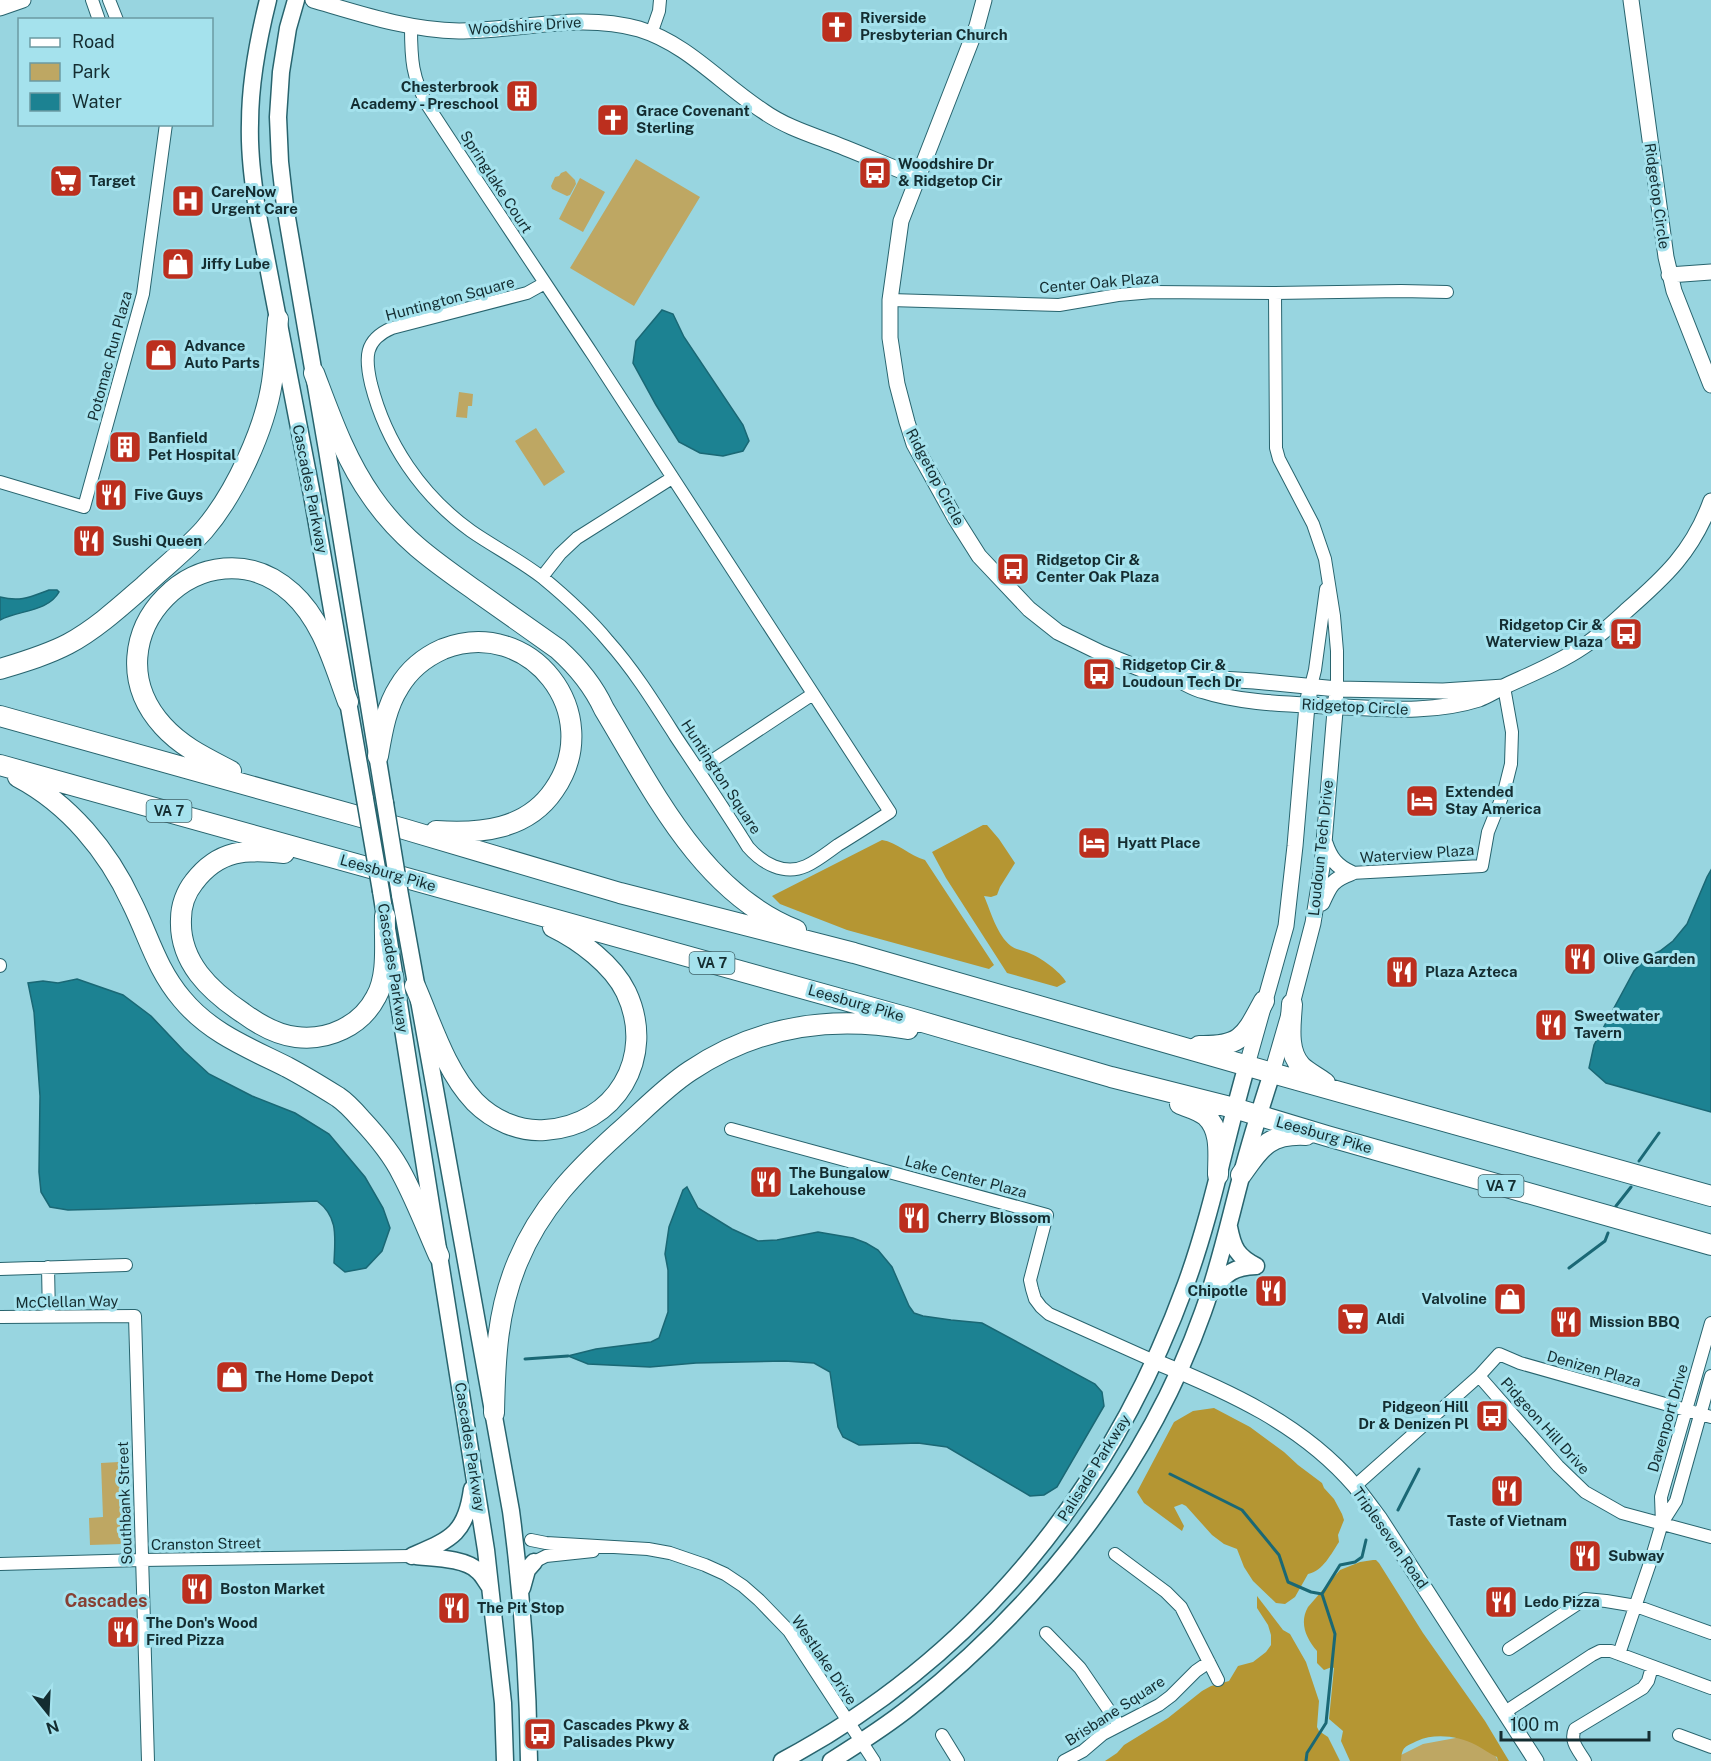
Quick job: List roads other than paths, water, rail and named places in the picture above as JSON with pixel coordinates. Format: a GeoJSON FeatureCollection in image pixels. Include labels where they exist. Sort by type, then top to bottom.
{"type":"FeatureCollection","features":[{"type":"Feature","properties":{"kind":"highway"},"geometry":{"type":"LineString","coordinates":[[0,669],[69,644],[92,628],[188,547],[211,521],[224,504],[244,466],[256,436],[272,384],[278,319]]}},
{"type":"Feature","properties":{"kind":"highway"},"geometry":{"type":"LineString","coordinates":[[314,373],[345,450],[372,497],[396,527],[428,557],[575,664],[595,689],[604,709],[673,823],[703,861],[726,884],[762,912],[789,927],[854,953]]}},
{"type":"Feature","properties":{"kind":"highway"},"geometry":{"type":"LineString","coordinates":[[268,790],[187,748],[161,724],[149,707],[138,676],[138,654],[146,623],[165,597],[182,583],[212,571],[244,570],[275,581],[292,594],[309,613],[325,640],[348,702]]}},
{"type":"Feature","properties":{"kind":"highway"},"geometry":{"type":"LineString","coordinates":[[378,756],[387,714],[399,686],[421,662],[450,647],[482,642],[514,650],[533,660],[549,674],[566,702],[571,723],[570,756],[558,786],[536,810],[503,828],[487,831],[453,832],[404,829]]}},
{"type":"Feature","properties":{"kind":"highway"},"geometry":{"type":"LineString","coordinates":[[0,716],[268,790],[620,893],[854,953],[1711,1196]]}},
{"type":"Feature","properties":{"kind":"highway"},"geometry":{"type":"LineString","coordinates":[[0,766],[48,795],[91,837],[132,901],[157,963],[189,1007],[231,1040],[288,1067],[339,1098],[369,1128],[401,1172],[440,1256]]}},
{"type":"Feature","properties":{"kind":"highway","name":"Leesburg Pike"},"geometry":{"type":"LineString","coordinates":[[0,766],[337,858],[1111,1077],[1234,1108],[1711,1245]]}},
{"type":"Feature","properties":{"kind":"highway"},"geometry":{"type":"LineString","coordinates":[[337,858],[246,850],[225,856],[206,868],[191,885],[181,912],[183,945],[195,970],[229,1003],[252,1019],[277,1032],[294,1037],[315,1038],[331,1035],[356,1021],[376,997],[384,969],[385,916]]}},
{"type":"Feature","properties":{"kind":"highway"},"geometry":{"type":"LineString","coordinates":[[415,986],[448,1065],[467,1092],[485,1111],[520,1128],[560,1129],[595,1115],[608,1104],[625,1081],[636,1043],[635,1021],[625,990],[606,965],[578,941],[495,903]]}},
{"type":"Feature","properties":{"kind":"highway"},"geometry":{"type":"LineString","coordinates":[[1183,1046],[1215,1047],[1238,1041],[1249,1030],[1264,1001]]}},
{"type":"Feature","properties":{"kind":"highway"},"geometry":{"type":"LineString","coordinates":[[1292,1004],[1291,1034],[1294,1056],[1301,1066],[1337,1091]]}},
{"type":"Feature","properties":{"kind":"highway"},"geometry":{"type":"LineString","coordinates":[[494,1413],[495,1358],[502,1308],[518,1260],[531,1233],[570,1179],[690,1071],[729,1049],[763,1035],[833,1022],[886,1025],[1002,1045]]}},
{"type":"Feature","properties":{"kind":"highway"},"geometry":{"type":"LineString","coordinates":[[1111,1077],[1206,1116],[1215,1128],[1218,1141],[1218,1175]]}},
{"type":"Feature","properties":{"kind":"highway"},"geometry":{"type":"LineString","coordinates":[[1241,1174],[1264,1145],[1279,1137],[1289,1134],[1328,1136]]}},
{"type":"Feature","properties":{"kind":"main road","name":"Cascades Parkway"},"geometry":{"type":"LineString","coordinates":[[268,0],[253,75],[250,120],[257,210],[312,495],[381,891],[474,1467],[491,1589],[503,1703],[505,1761]]}},
{"type":"Feature","properties":{"kind":"main road","name":"Cascades Parkway"},"geometry":{"type":"LineString","coordinates":[[296,0],[288,28],[279,94],[278,139],[285,206],[415,986],[512,1521],[524,1640],[529,1761]]}},
{"type":"Feature","properties":{"kind":"main road","name":"Palisade Parkway"},"geometry":{"type":"LineString","coordinates":[[782,1761],[848,1722],[891,1692],[930,1660],[999,1596],[1027,1564],[1084,1488],[1134,1403],[1187,1282],[1247,1065]]}},
{"type":"Feature","properties":{"kind":"main road","name":"Palisade Parkway"},"geometry":{"type":"LineString","coordinates":[[831,1761],[908,1709],[950,1675],[1014,1614],[1077,1541],[1110,1495],[1165,1402],[1187,1353],[1209,1295],[1241,1174],[1272,1073]]}},
{"type":"Feature","properties":{"kind":"main road"},"geometry":{"type":"LineString","coordinates":[[1209,1295],[1229,1272],[1242,1267],[1256,1266],[1236,1251],[1229,1225]]}},
{"type":"Feature","properties":{"kind":"main road"},"geometry":{"type":"LineString","coordinates":[[412,1556],[437,1545],[460,1528],[467,1516],[470,1503],[474,1467]]}},
{"type":"Feature","properties":{"kind":"main road"},"geometry":{"type":"LineString","coordinates":[[512,1521],[520,1532],[531,1540]]}},
{"type":"Feature","properties":{"kind":"main road"},"geometry":{"type":"LineString","coordinates":[[412,1556],[446,1559],[472,1566],[480,1572],[491,1589]]}},
{"type":"Feature","properties":{"kind":"main road"},"geometry":{"type":"LineString","coordinates":[[520,1594],[527,1570],[534,1562]]}},
{"type":"Feature","properties":{"kind":"street"},"geometry":{"type":"LineString","coordinates":[[0,8],[23,0]]}},
{"type":"Feature","properties":{"kind":"street"},"geometry":{"type":"LineString","coordinates":[[92,0],[98,18]]}},
{"type":"Feature","properties":{"kind":"street"},"geometry":{"type":"LineString","coordinates":[[109,0],[116,18]]}},
{"type":"Feature","properties":{"kind":"street","name":"Woodshire Drive"},"geometry":{"type":"LineString","coordinates":[[313,0],[390,23],[433,30],[483,31],[582,21],[622,25],[669,41],[687,52],[756,107],[790,127],[917,177]]}},
{"type":"Feature","properties":{"kind":"street"},"geometry":{"type":"LineString","coordinates":[[651,34],[659,12],[660,0]]}},
{"type":"Feature","properties":{"kind":"street","name":"Ridgetop Circle"},"geometry":{"type":"LineString","coordinates":[[984,0],[977,26],[901,221],[890,300],[891,353],[914,444],[955,518],[980,556],[1029,609],[1066,637],[1129,665],[1171,676],[1203,691],[1232,697],[1307,705],[1413,710],[1450,706],[1480,699],[1530,676],[1585,646],[1634,605],[1680,560],[1694,539],[1711,501]]}},
{"type":"Feature","properties":{"kind":"street","name":"Ridgetop Circle"},"geometry":{"type":"LineString","coordinates":[[1631,0],[1669,274],[1711,385]]}},
{"type":"Feature","properties":{"kind":"street","name":"Springlake Court"},"geometry":{"type":"LineString","coordinates":[[411,27],[411,63],[420,92],[545,283]]}},
{"type":"Feature","properties":{"kind":"street","name":"Potomac Run Plaza"},"geometry":{"type":"LineString","coordinates":[[0,482],[84,507],[143,294],[166,126]]}},
{"type":"Feature","properties":{"kind":"street"},"geometry":{"type":"LineString","coordinates":[[1669,274],[1711,272]]}},
{"type":"Feature","properties":{"kind":"street","name":"Huntington Square"},"geometry":{"type":"LineString","coordinates":[[545,283],[672,478],[890,812],[806,866],[777,868],[757,857],[748,847],[638,678],[590,621],[542,577],[471,531],[440,505],[419,483],[392,440],[375,400],[367,364],[367,354],[371,344],[384,331],[527,293],[545,283]]}},
{"type":"Feature","properties":{"kind":"street","name":"Center Oak Plaza"},"geometry":{"type":"LineString","coordinates":[[890,300],[1059,305],[1118,295],[1154,292],[1447,292]]}},
{"type":"Feature","properties":{"kind":"street"},"geometry":{"type":"LineString","coordinates":[[1275,293],[1276,448],[1279,459],[1320,541],[1325,559],[1334,616],[1337,689]]}},
{"type":"Feature","properties":{"kind":"street"},"geometry":{"type":"LineString","coordinates":[[542,577],[560,554],[577,538],[672,478]]}},
{"type":"Feature","properties":{"kind":"street"},"geometry":{"type":"LineString","coordinates":[[1311,686],[1328,579]]}},
{"type":"Feature","properties":{"kind":"street","name":"Ridgetop Circle"},"geometry":{"type":"LineString","coordinates":[[1171,676],[1337,689],[1443,691],[1504,687]]}},
{"type":"Feature","properties":{"kind":"street","name":"Loudoun Tech Drive"},"geometry":{"type":"LineString","coordinates":[[1247,1065],[1286,927],[1307,705],[1311,686]]}},
{"type":"Feature","properties":{"kind":"street","name":"Waterview Plaza"},"geometry":{"type":"LineString","coordinates":[[1351,873],[1482,866],[1488,832],[1504,792],[1511,764],[1512,732],[1504,687]]}},
{"type":"Feature","properties":{"kind":"street","name":"Loudoun Tech Drive"},"geometry":{"type":"LineString","coordinates":[[1272,1073],[1313,923],[1322,867],[1337,689]]}},
{"type":"Feature","properties":{"kind":"street"},"geometry":{"type":"LineString","coordinates":[[698,770],[813,694]]}},
{"type":"Feature","properties":{"kind":"street"},"geometry":{"type":"LineString","coordinates":[[1324,840],[1333,861],[1351,873]]}},
{"type":"Feature","properties":{"kind":"street"},"geometry":{"type":"LineString","coordinates":[[1313,923],[1331,883],[1351,873]]}},
{"type":"Feature","properties":{"kind":"street","name":"Lake Center Plaza"},"geometry":{"type":"LineString","coordinates":[[732,1129],[1047,1215],[1030,1280],[1035,1299],[1041,1307],[1058,1319],[1154,1361]]}},
{"type":"Feature","properties":{"kind":"street"},"geometry":{"type":"LineString","coordinates":[[1675,1235],[1711,1253]]}},
{"type":"Feature","properties":{"kind":"street"},"geometry":{"type":"LineString","coordinates":[[0,1269],[126,1265]]}},
{"type":"Feature","properties":{"kind":"street"},"geometry":{"type":"LineString","coordinates":[[48,1268],[49,1317]]}},
{"type":"Feature","properties":{"kind":"street","name":"McClellan Way"},"geometry":{"type":"LineString","coordinates":[[0,1317],[135,1316]]}},
{"type":"Feature","properties":{"kind":"street","name":"Southbank Street"},"geometry":{"type":"LineString","coordinates":[[135,1316],[148,1761]]}},
{"type":"Feature","properties":{"kind":"street","name":"Davenport Drive"},"geometry":{"type":"LineString","coordinates":[[1662,1523],[1660,1497],[1711,1323]]}},
{"type":"Feature","properties":{"kind":"street","name":"Denizen Plaza"},"geometry":{"type":"LineString","coordinates":[[1479,1376],[1498,1354],[1520,1363],[1706,1416]]}},
{"type":"Feature","properties":{"kind":"street","name":"Tripleseven Road"},"geometry":{"type":"LineString","coordinates":[[1154,1361],[1241,1398],[1276,1418],[1312,1445],[1355,1486],[1380,1519],[1536,1761]]}},
{"type":"Feature","properties":{"kind":"street","name":"Pidgeon Hill Drive"},"geometry":{"type":"LineString","coordinates":[[1355,1486],[1479,1376],[1558,1466],[1585,1492],[1622,1513],[1711,1537]]}},
{"type":"Feature","properties":{"kind":"street","name":"Davenport Drive"},"geometry":{"type":"LineString","coordinates":[[1619,1654],[1662,1523],[1676,1501],[1706,1416],[1711,1376]]}},
{"type":"Feature","properties":{"kind":"street","name":"Westlake Drive"},"geometry":{"type":"LineString","coordinates":[[531,1540],[670,1553],[692,1559],[725,1574],[759,1600],[789,1631],[874,1761]]}},
{"type":"Feature","properties":{"kind":"street","name":"Westlake Drive"},"geometry":{"type":"LineString","coordinates":[[534,1562],[546,1556],[576,1554],[614,1547]]}},
{"type":"Feature","properties":{"kind":"street"},"geometry":{"type":"LineString","coordinates":[[1115,1554],[1177,1602],[1218,1680]]}},
{"type":"Feature","properties":{"kind":"street","name":"Cranston Street"},"geometry":{"type":"LineString","coordinates":[[0,1564],[412,1556]]}},
{"type":"Feature","properties":{"kind":"street"},"geometry":{"type":"LineString","coordinates":[[1509,1649],[1585,1599],[1636,1606],[1711,1633]]}},
{"type":"Feature","properties":{"kind":"street"},"geometry":{"type":"LineString","coordinates":[[1046,1633],[1080,1668],[1119,1725]]}},
{"type":"Feature","properties":{"kind":"street"},"geometry":{"type":"LineString","coordinates":[[1504,1712],[1596,1653],[1611,1651],[1711,1687]]}},
{"type":"Feature","properties":{"kind":"street","name":"Brisbane Square"},"geometry":{"type":"LineString","coordinates":[[1064,1761],[1083,1751],[1103,1734],[1159,1705],[1209,1662]]}},
{"type":"Feature","properties":{"kind":"street"},"geometry":{"type":"LineString","coordinates":[[1585,1761],[1573,1741],[1575,1729],[1643,1688],[1648,1681],[1652,1667]]}},
{"type":"Feature","properties":{"kind":"street"},"geometry":{"type":"LineString","coordinates":[[942,1735],[958,1761]]}},
{"type":"Feature","properties":{"kind":"street"},"geometry":{"type":"LineString","coordinates":[[1679,1735],[1711,1747]]}},
{"type":"Feature","properties":{"kind":"water"},"geometry":{"type":"Polygon","coordinates":[[[662,310],[673,314],[684,337],[743,425],[749,441],[743,451],[723,456],[700,453],[679,442],[656,405],[633,363],[636,341],[662,310]]]}},
{"type":"Feature","properties":{"kind":"water"},"geometry":{"type":"Polygon","coordinates":[[[49,590],[59,592],[48,603],[0,620],[0,597],[20,599],[49,590]]]}},
{"type":"Feature","properties":{"kind":"water"},"geometry":{"type":"Polygon","coordinates":[[[1711,870],[1711,1112],[1606,1083],[1589,1068],[1594,1045],[1634,971],[1647,957],[1673,941],[1687,924],[1711,870]]]}},
{"type":"Feature","properties":{"kind":"water"},"geometry":{"type":"Polygon","coordinates":[[[77,979],[123,995],[151,1016],[209,1074],[252,1096],[295,1113],[329,1134],[365,1177],[383,1208],[390,1228],[382,1251],[366,1268],[345,1272],[334,1263],[335,1237],[332,1221],[324,1207],[317,1201],[68,1210],[50,1207],[41,1192],[39,1172],[40,1096],[34,1012],[28,983],[43,981],[58,983],[77,979]]]}},
{"type":"Feature","properties":{"kind":"water"},"geometry":{"type":"Polygon","coordinates":[[[687,1187],[698,1208],[732,1229],[758,1241],[777,1240],[818,1232],[853,1238],[866,1243],[878,1250],[892,1267],[914,1313],[982,1323],[1095,1384],[1102,1392],[1104,1406],[1057,1487],[1044,1495],[1030,1496],[947,1447],[918,1443],[859,1445],[843,1437],[838,1427],[830,1372],[814,1363],[785,1361],[696,1363],[650,1367],[588,1364],[568,1356],[596,1349],[651,1342],[659,1338],[668,1312],[668,1270],[665,1254],[669,1227],[683,1190],[687,1187]]]}},
{"type":"Feature","properties":{"kind":"waterway"},"geometry":{"type":"LineString","coordinates":[[1639,1161],[1659,1133]]}},
{"type":"Feature","properties":{"kind":"waterway"},"geometry":{"type":"LineString","coordinates":[[1616,1206],[1631,1187]]}},
{"type":"Feature","properties":{"kind":"waterway"},"geometry":{"type":"LineString","coordinates":[[1569,1268],[1605,1241],[1608,1233]]}},
{"type":"Feature","properties":{"kind":"waterway"},"geometry":{"type":"LineString","coordinates":[[525,1359],[568,1356]]}},
{"type":"Feature","properties":{"kind":"waterway"},"geometry":{"type":"LineString","coordinates":[[1398,1510],[1419,1469]]}},
{"type":"Feature","properties":{"kind":"waterway"},"geometry":{"type":"LineString","coordinates":[[1170,1474],[1242,1510],[1279,1555],[1288,1582],[1322,1594]]}},
{"type":"Feature","properties":{"kind":"waterway"},"geometry":{"type":"LineString","coordinates":[[1306,1761],[1307,1753],[1326,1723],[1335,1634],[1322,1594],[1340,1565],[1355,1562],[1362,1557],[1366,1540]]}},
{"type":"Feature","properties":{"kind":"place","name":"Riverside Presbyterian Church"},"geometry":{"type":"Point","coordinates":[837,27]}},
{"type":"Feature","properties":{"kind":"place","name":"Chesterbrook Academy - Preschool"},"geometry":{"type":"Point","coordinates":[522,96]}},
{"type":"Feature","properties":{"kind":"place","name":"Grace Covenant Sterling"},"geometry":{"type":"Point","coordinates":[613,120]}},
{"type":"Feature","properties":{"kind":"place","name":"Woodshire Dr & Ridgetop Cir"},"geometry":{"type":"Point","coordinates":[875,173]}},
{"type":"Feature","properties":{"kind":"place","name":"Target"},"geometry":{"type":"Point","coordinates":[66,181]}},
{"type":"Feature","properties":{"kind":"place","name":"CareNow Urgent Care"},"geometry":{"type":"Point","coordinates":[188,201]}},
{"type":"Feature","properties":{"kind":"place","name":"Jiffy Lube"},"geometry":{"type":"Point","coordinates":[178,264]}},
{"type":"Feature","properties":{"kind":"place","name":"Advance Auto Parts"},"geometry":{"type":"Point","coordinates":[161,355]}},
{"type":"Feature","properties":{"kind":"place","name":"Banfield Pet Hospital"},"geometry":{"type":"Point","coordinates":[125,447]}},
{"type":"Feature","properties":{"kind":"place","name":"Five Guys"},"geometry":{"type":"Point","coordinates":[111,495]}},
{"type":"Feature","properties":{"kind":"place","name":"Sushi Queen"},"geometry":{"type":"Point","coordinates":[89,541]}},
{"type":"Feature","properties":{"kind":"place","name":"Ridgetop Cir & Center Oak Plaza"},"geometry":{"type":"Point","coordinates":[1013,569]}},
{"type":"Feature","properties":{"kind":"place","name":"Ridgetop Cir & Waterview Plaza"},"geometry":{"type":"Point","coordinates":[1626,634]}},
{"type":"Feature","properties":{"kind":"place","name":"Ridgetop Cir & Loudoun Tech Dr"},"geometry":{"type":"Point","coordinates":[1099,674]}},
{"type":"Feature","properties":{"kind":"place","name":"Extended Stay America"},"geometry":{"type":"Point","coordinates":[1422,801]}},
{"type":"Feature","properties":{"kind":"place","name":"Hyatt Place"},"geometry":{"type":"Point","coordinates":[1094,843]}},
{"type":"Feature","properties":{"kind":"place","name":"Olive Garden"},"geometry":{"type":"Point","coordinates":[1580,959]}},
{"type":"Feature","properties":{"kind":"place","name":"Plaza Azteca"},"geometry":{"type":"Point","coordinates":[1402,972]}},
{"type":"Feature","properties":{"kind":"place","name":"Sweetwater Tavern"},"geometry":{"type":"Point","coordinates":[1551,1025]}},
{"type":"Feature","properties":{"kind":"place","name":"The Bungalow Lakehouse"},"geometry":{"type":"Point","coordinates":[766,1182]}},
{"type":"Feature","properties":{"kind":"place","name":"Cherry Blossom"},"geometry":{"type":"Point","coordinates":[914,1218]}},
{"type":"Feature","properties":{"kind":"place","name":"Chipotle"},"geometry":{"type":"Point","coordinates":[1271,1291]}},
{"type":"Feature","properties":{"kind":"place","name":"Valvoline"},"geometry":{"type":"Point","coordinates":[1510,1299]}},
{"type":"Feature","properties":{"kind":"place","name":"Aldi"},"geometry":{"type":"Point","coordinates":[1353,1319]}},
{"type":"Feature","properties":{"kind":"place","name":"Mission BBQ"},"geometry":{"type":"Point","coordinates":[1566,1322]}},
{"type":"Feature","properties":{"kind":"place","name":"The Home Depot"},"geometry":{"type":"Point","coordinates":[232,1377]}},
{"type":"Feature","properties":{"kind":"place","name":"Pidgeon Hill Dr & Denizen Pl"},"geometry":{"type":"Point","coordinates":[1492,1416]}},
{"type":"Feature","properties":{"kind":"place","name":"Taste of Vietnam"},"geometry":{"type":"Point","coordinates":[1507,1491]}},
{"type":"Feature","properties":{"kind":"place","name":"Subway"},"geometry":{"type":"Point","coordinates":[1585,1556]}},
{"type":"Feature","properties":{"kind":"place","name":"Boston Market"},"geometry":{"type":"Point","coordinates":[197,1589]}},
{"type":"Feature","properties":{"kind":"place","name":"Ledo Pizza"},"geometry":{"type":"Point","coordinates":[1501,1602]}},
{"type":"Feature","properties":{"kind":"place","name":"The Pit Stop"},"geometry":{"type":"Point","coordinates":[454,1608]}},
{"type":"Feature","properties":{"kind":"place","name":"The Don's Wood Fired Pizza"},"geometry":{"type":"Point","coordinates":[123,1632]}},
{"type":"Feature","properties":{"kind":"place","name":"Cascades Pkwy & Palisades Pkwy"},"geometry":{"type":"Point","coordinates":[540,1734]}},
{"type":"Feature","properties":{"kind":"district","name":"Cascades"},"geometry":{"type":"Point","coordinates":[106,1601]}}]}
